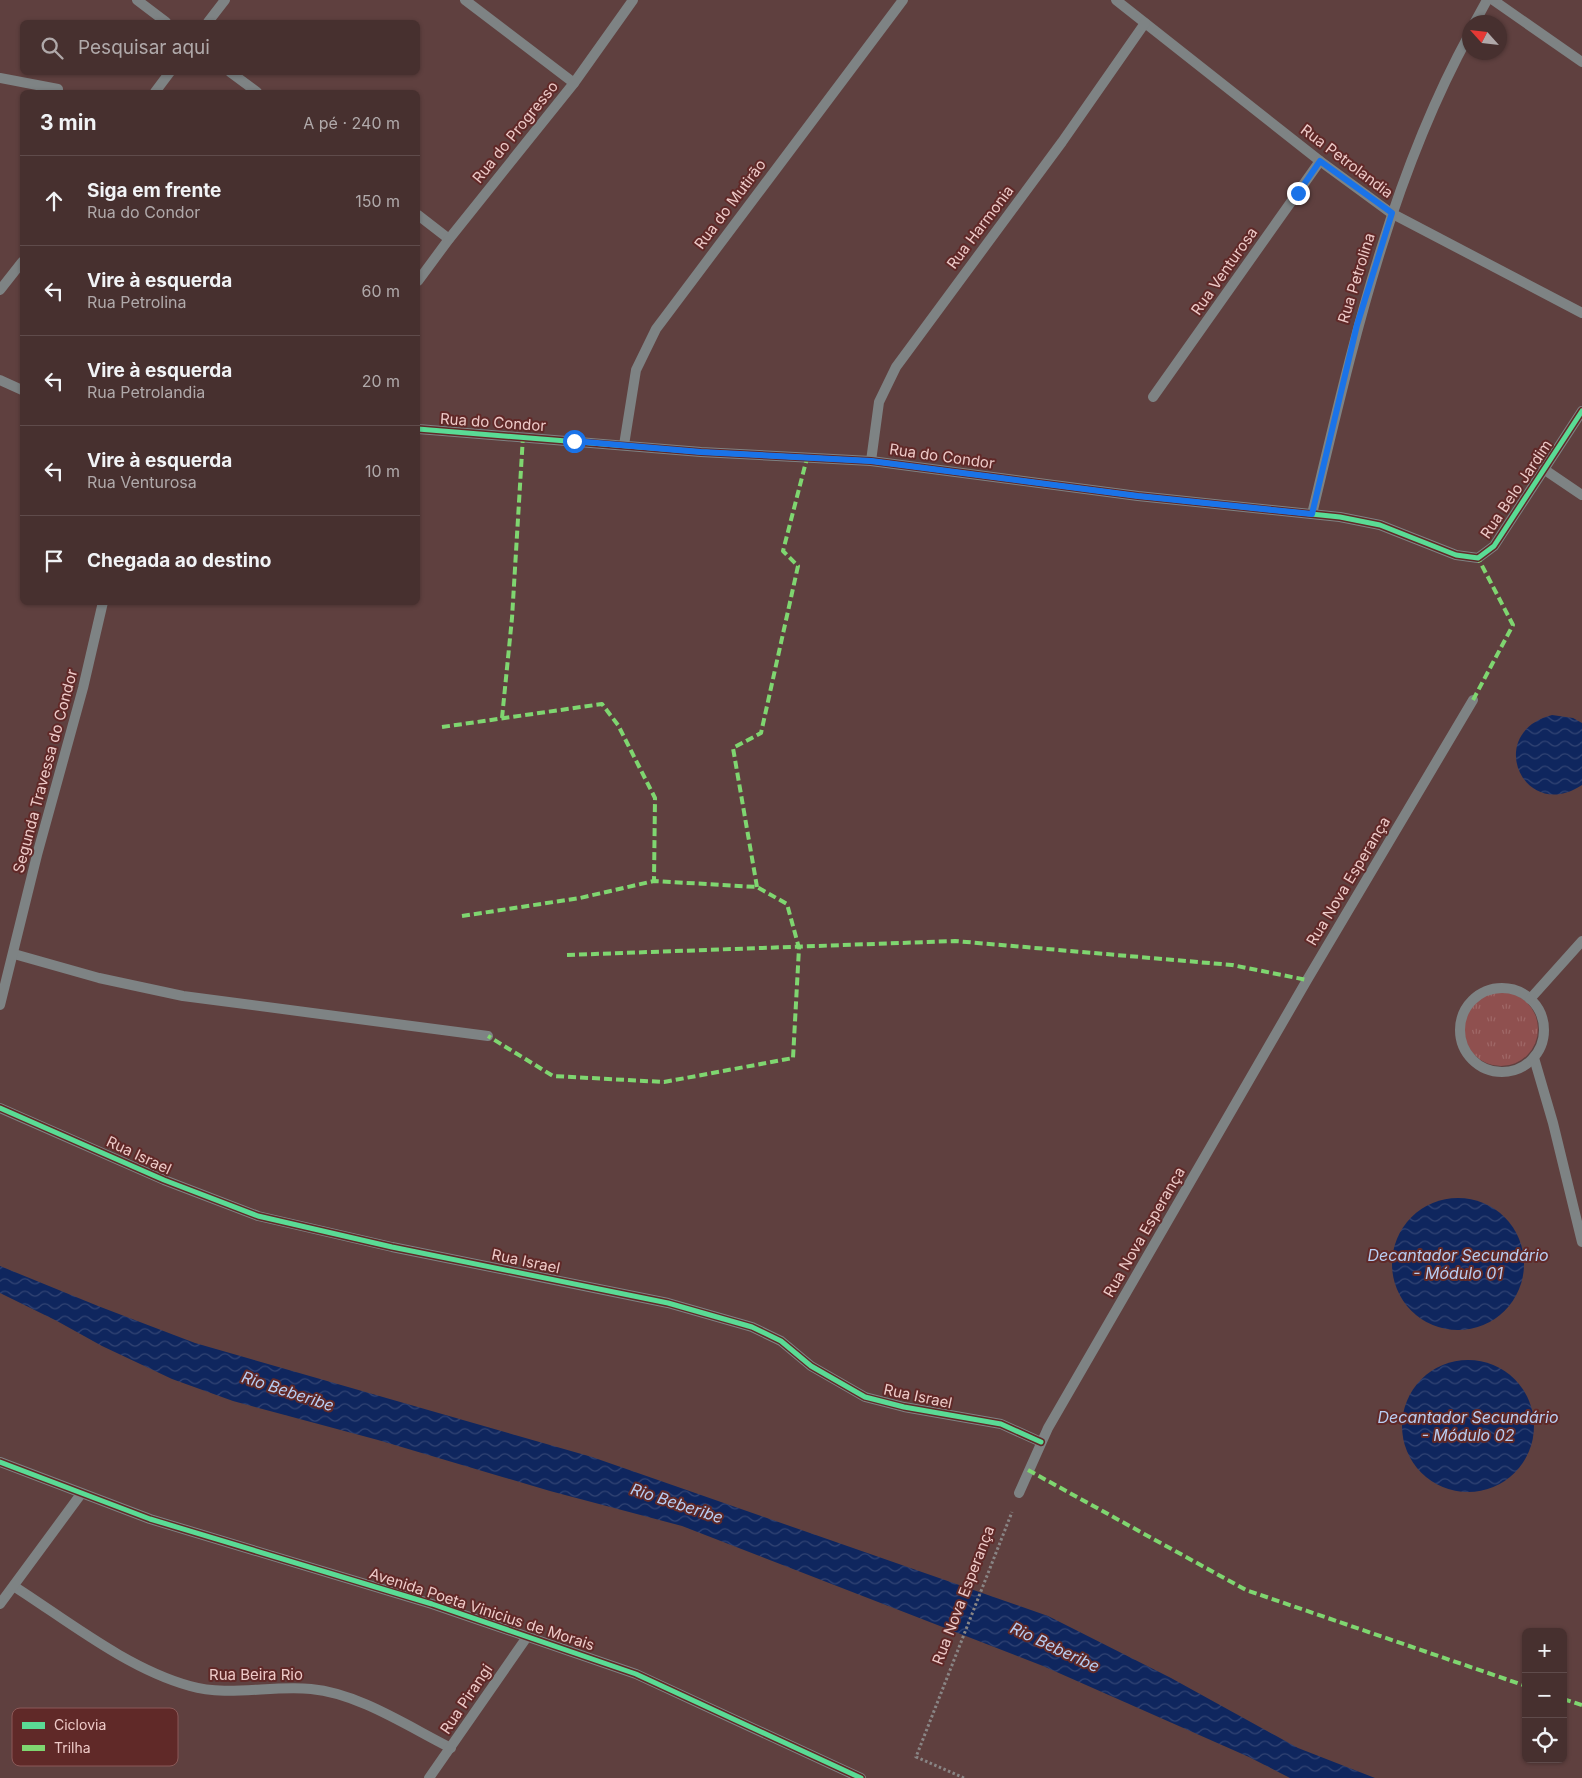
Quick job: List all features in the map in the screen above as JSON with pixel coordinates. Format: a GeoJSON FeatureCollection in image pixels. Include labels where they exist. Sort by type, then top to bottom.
{"type":"FeatureCollection","features":[{"type":"Feature","properties":{"kind":"street"},"geometry":{"type":"LineString","coordinates":[[137,0],[163,20]]}},
{"type":"Feature","properties":{"kind":"street"},"geometry":{"type":"LineString","coordinates":[[210,20],[225,0]]}},
{"type":"Feature","properties":{"kind":"street"},"geometry":{"type":"LineString","coordinates":[[464,0],[574,83]]}},
{"type":"Feature","properties":{"kind":"street","name":"Rua do Progresso"},"geometry":{"type":"LineString","coordinates":[[420,278],[448,239],[574,83],[633,0]]}},
{"type":"Feature","properties":{"kind":"street","name":"Rua do Mutirão"},"geometry":{"type":"LineString","coordinates":[[624,445],[636,370],[656,329],[903,0]]}},
{"type":"Feature","properties":{"kind":"street","name":"Rua Petrolandia"},"geometry":{"type":"LineString","coordinates":[[1116,0],[1320,161],[1392,213],[1582,313]]}},
{"type":"Feature","properties":{"kind":"street"},"geometry":{"type":"LineString","coordinates":[[1479,15],[1487,0]]}},
{"type":"Feature","properties":{"kind":"street"},"geometry":{"type":"LineString","coordinates":[[1493,0],[1582,62]]}},
{"type":"Feature","properties":{"kind":"street","name":"Rua Harmonia"},"geometry":{"type":"LineString","coordinates":[[871,461],[879,402],[896,367],[1062,142],[1145,23]]}},
{"type":"Feature","properties":{"kind":"street","name":"Rua Petrolina"},"geometry":{"type":"LineString","coordinates":[[1312,514],[1357,325],[1392,213],[1417,143],[1462,50]]}},
{"type":"Feature","properties":{"kind":"street"},"geometry":{"type":"LineString","coordinates":[[156,90],[168,75]]}},
{"type":"Feature","properties":{"kind":"street"},"geometry":{"type":"LineString","coordinates":[[234,75],[254,90]]}},
{"type":"Feature","properties":{"kind":"street"},"geometry":{"type":"LineString","coordinates":[[0,78],[58,89]]}},
{"type":"Feature","properties":{"kind":"street","name":"Rua Venturosa"},"geometry":{"type":"LineString","coordinates":[[1153,397],[1320,161]]}},
{"type":"Feature","properties":{"kind":"street"},"geometry":{"type":"LineString","coordinates":[[420,217],[448,239]]}},
{"type":"Feature","properties":{"kind":"street"},"geometry":{"type":"LineString","coordinates":[[0,290],[20,265]]}},
{"type":"Feature","properties":{"kind":"street"},"geometry":{"type":"LineString","coordinates":[[0,380],[20,389]]}},
{"type":"Feature","properties":{"kind":"street","name":"Rua Belo Jardim"},"geometry":{"type":"LineString","coordinates":[[1456,555],[1478,558],[1494,546],[1545,470],[1582,410]]}},
{"type":"Feature","properties":{"kind":"street","name":"Rua do Condor"},"geometry":{"type":"LineString","coordinates":[[420,429],[701,452],[871,461],[1138,496],[1312,514],[1380,525],[1456,555]]}},
{"type":"Feature","properties":{"kind":"street"},"geometry":{"type":"LineString","coordinates":[[1545,470],[1582,495]]}},
{"type":"Feature","properties":{"kind":"street","name":"Segunda Travessa do Condor"},"geometry":{"type":"LineString","coordinates":[[0,1005],[38,855],[84,688],[102,605]]}},
{"type":"Feature","properties":{"kind":"street","name":"Rua Nova Esperança"},"geometry":{"type":"LineString","coordinates":[[1019,1493],[1041,1442],[1302,988],[1473,700]]}},
{"type":"Feature","properties":{"kind":"street"},"geometry":{"type":"LineString","coordinates":[[1530,998],[1582,941]]}},
{"type":"Feature","properties":{"kind":"street"},"geometry":{"type":"LineString","coordinates":[[14,954],[99,978],[183,996],[488,1036]]}},
{"type":"Feature","properties":{"kind":"street"},"geometry":{"type":"LineString","coordinates":[[1493,989],[1519,991],[1530,998],[1538,1008],[1544,1027],[1541,1046],[1534,1058],[1523,1066],[1511,1071],[1498,1072],[1486,1069],[1474,1062],[1466,1051],[1460,1026],[1471,1002],[1481,994],[1493,989]]}},
{"type":"Feature","properties":{"kind":"street"},"geometry":{"type":"LineString","coordinates":[[1534,1058],[1553,1123],[1582,1242]]}},
{"type":"Feature","properties":{"kind":"street","name":"Rua Israel"},"geometry":{"type":"LineString","coordinates":[[0,1108],[164,1180],[258,1216],[392,1247],[668,1303],[752,1327],[781,1342],[811,1366],[865,1397],[904,1407],[1001,1424],[1041,1442]]}},
{"type":"Feature","properties":{"kind":"street","name":"Avenida Poeta Vinicius de Morais"},"geometry":{"type":"LineString","coordinates":[[0,1462],[150,1519],[422,1601],[636,1674],[847,1775],[861,1778]]}},
{"type":"Feature","properties":{"kind":"street"},"geometry":{"type":"LineString","coordinates":[[0,1604],[15,1586],[80,1494]]}},
{"type":"Feature","properties":{"kind":"street","name":"Rua Beira Rio"},"geometry":{"type":"LineString","coordinates":[[15,1586],[112,1649],[157,1674],[190,1686],[213,1691],[271,1688],[313,1689],[347,1698],[450,1748]]}},
{"type":"Feature","properties":{"kind":"street","name":"Rua Pirangi"},"geometry":{"type":"LineString","coordinates":[[429,1778],[527,1637]]}},
{"type":"Feature","properties":{"kind":"green space"},"geometry":{"type":"Polygon","coordinates":[[[1501,992],[1522,998],[1532,1008],[1538,1029],[1532,1050],[1522,1060],[1501,1066],[1480,1060],[1470,1050],[1464,1029],[1470,1008],[1480,998],[1501,992]]]}},
{"type":"Feature","properties":{"kind":"water"},"geometry":{"type":"Polygon","coordinates":[[[1552,715],[1573,718],[1582,723],[1582,785],[1561,794],[1543,793],[1529,785],[1519,771],[1516,755],[1519,739],[1531,725],[1552,715]]]}},
{"type":"Feature","properties":{"kind":"water","name":"Decantador Secundário - Módulo 01"},"geometry":{"type":"Polygon","coordinates":[[[1458,1198],[1483,1203],[1494,1209],[1504,1218],[1513,1228],[1519,1239],[1524,1264],[1519,1289],[1513,1300],[1504,1310],[1494,1319],[1483,1325],[1458,1330],[1433,1325],[1422,1319],[1412,1310],[1403,1300],[1397,1289],[1392,1264],[1397,1239],[1403,1228],[1412,1218],[1422,1209],[1433,1203],[1458,1198]]]}},
{"type":"Feature","properties":{"kind":"water","name":"Rio Beberibe"},"geometry":{"type":"Polygon","coordinates":[[[0,1266],[195,1343],[592,1457],[1048,1616],[1171,1678],[1298,1748],[1375,1778],[1290,1778],[1249,1757],[1043,1666],[682,1526],[550,1491],[378,1440],[233,1401],[172,1379],[102,1346],[0,1293],[0,1266]]]}},
{"type":"Feature","properties":{"kind":"water","name":"Decantador Secundário - Módulo 02"},"geometry":{"type":"Polygon","coordinates":[[[1468,1360],[1493,1365],[1505,1371],[1523,1389],[1529,1401],[1534,1426],[1529,1451],[1523,1463],[1505,1481],[1493,1487],[1468,1492],[1443,1487],[1431,1481],[1413,1463],[1407,1451],[1402,1426],[1407,1401],[1413,1389],[1431,1371],[1443,1365],[1468,1360]]]}},
{"type":"Feature","properties":{"kind":"marked path"},"geometry":{"type":"LineString","coordinates":[[502,718],[512,618],[523,436]]}},
{"type":"Feature","properties":{"kind":"marked path"},"geometry":{"type":"LineString","coordinates":[[757,887],[733,748],[761,733],[798,566],[783,551],[807,458]]}},
{"type":"Feature","properties":{"kind":"marked path"},"geometry":{"type":"LineString","coordinates":[[1473,700],[1513,625],[1478,558]]}},
{"type":"Feature","properties":{"kind":"marked path"},"geometry":{"type":"LineString","coordinates":[[442,727],[602,704],[618,725],[655,798],[654,881]]}},
{"type":"Feature","properties":{"kind":"marked path"},"geometry":{"type":"LineString","coordinates":[[462,916],[580,898],[654,881],[757,887],[787,904],[799,948],[793,1058],[664,1082],[553,1076],[488,1036]]}},
{"type":"Feature","properties":{"kind":"marked path"},"geometry":{"type":"LineString","coordinates":[[567,955],[955,941],[1232,965],[1307,980]]}},
{"type":"Feature","properties":{"kind":"marked path"},"geometry":{"type":"LineString","coordinates":[[1028,1470],[1246,1590],[1522,1685]]}},
{"type":"Feature","properties":{"kind":"marked path"},"geometry":{"type":"LineString","coordinates":[[1567,1700],[1582,1705]]}},
{"type":"Feature","properties":{"kind":"cycle path"},"geometry":{"type":"LineString","coordinates":[[420,429],[701,452],[871,461],[1138,496],[1340,517],[1380,525],[1456,555],[1478,558],[1494,546],[1582,411]]}},
{"type":"Feature","properties":{"kind":"cycle path"},"geometry":{"type":"LineString","coordinates":[[0,1108],[164,1180],[258,1216],[392,1247],[668,1303],[752,1327],[781,1341],[811,1366],[865,1397],[904,1407],[1001,1424],[1041,1442]]}},
{"type":"Feature","properties":{"kind":"cycle path"},"geometry":{"type":"LineString","coordinates":[[0,1462],[150,1519],[432,1604],[636,1674],[861,1778]]}},
{"type":"Feature","properties":{"kind":"route"},"geometry":{"type":"LineString","coordinates":[[574,441],[701,452],[871,461],[1138,496],[1312,514],[1357,325],[1392,213],[1320,161],[1298,193]]}}]}
